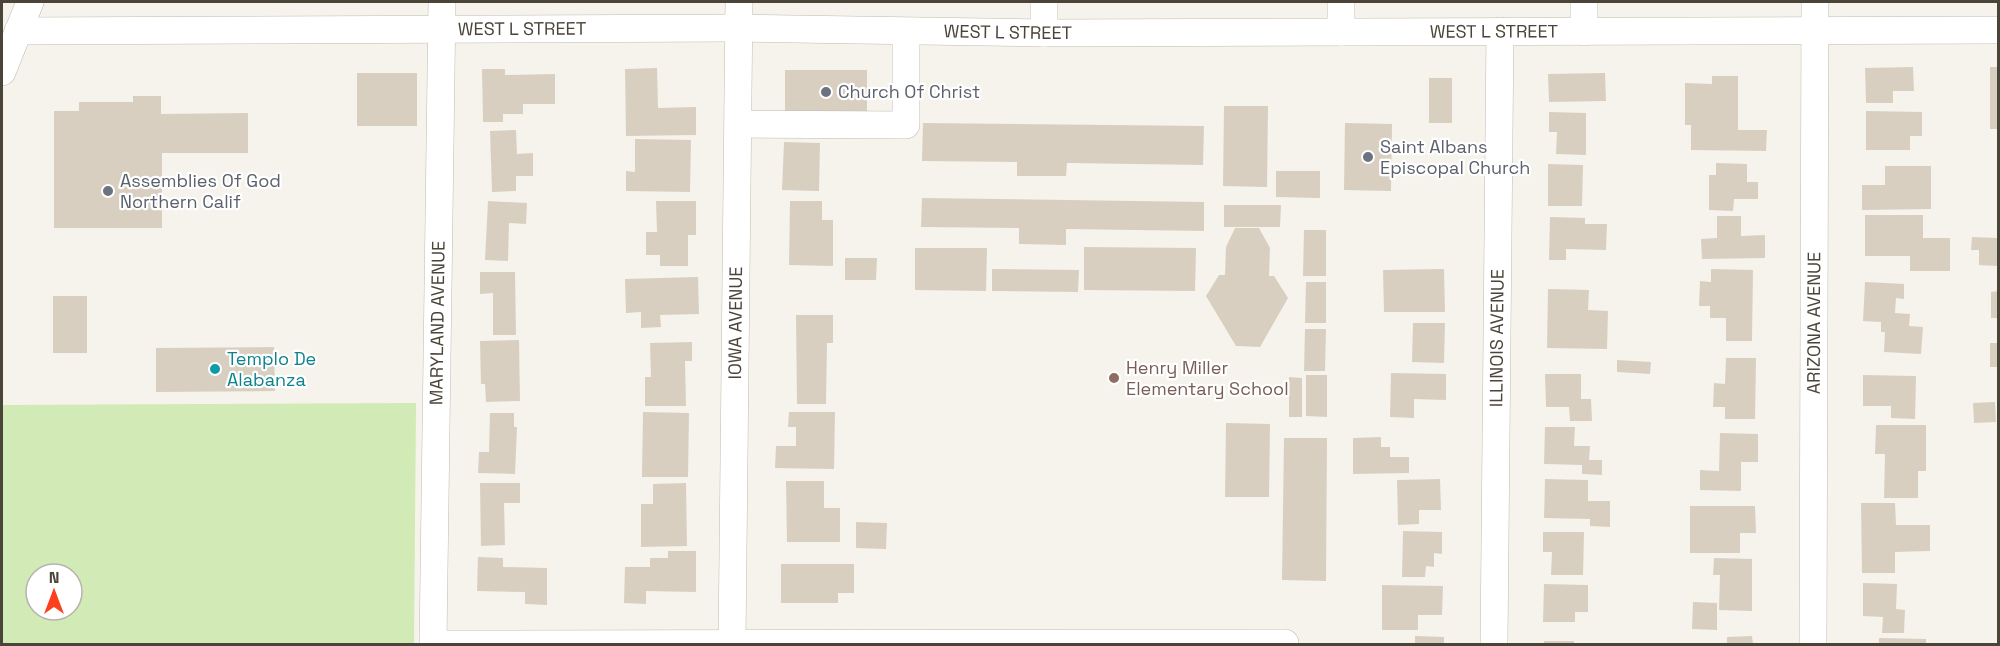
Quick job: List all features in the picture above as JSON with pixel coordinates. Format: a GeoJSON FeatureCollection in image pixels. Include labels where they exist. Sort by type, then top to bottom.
{"type":"FeatureCollection","features":[{"type":"Feature","properties":{"kind":"street"},"geometry":{"type":"LineString","coordinates":[[2,72],[30,2]]}},
{"type":"Feature","properties":{"kind":"street","name":"MARYLAND AVENUE"},"geometry":{"type":"LineString","coordinates":[[433,644],[442,2]]}},
{"type":"Feature","properties":{"kind":"street","name":"IOWA AVENUE"},"geometry":{"type":"LineString","coordinates":[[732,644],[739,2]]}},
{"type":"Feature","properties":{"kind":"street"},"geometry":{"type":"LineString","coordinates":[[1044,2],[1044,33]]}},
{"type":"Feature","properties":{"kind":"street"},"geometry":{"type":"LineString","coordinates":[[1341,2],[1341,33]]}},
{"type":"Feature","properties":{"kind":"street"},"geometry":{"type":"LineString","coordinates":[[1584,2],[1584,32]]}},
{"type":"Feature","properties":{"kind":"street","name":"ARIZONA AVENUE"},"geometry":{"type":"LineString","coordinates":[[1813,645],[1815,2]]}},
{"type":"Feature","properties":{"kind":"street","name":"WEST L STREET"},"geometry":{"type":"LineString","coordinates":[[18,31],[739,28],[906,33],[1341,33],[1998,30]]}},
{"type":"Feature","properties":{"kind":"street","name":"ILLINOIS AVENUE"},"geometry":{"type":"LineString","coordinates":[[1494,645],[1500,31]]}},
{"type":"Feature","properties":{"kind":"street"},"geometry":{"type":"LineString","coordinates":[[739,124],[906,125],[906,33]]}},
{"type":"Feature","properties":{"kind":"street"},"geometry":{"type":"LineString","coordinates":[[433,644],[1285,643]]}},
{"type":"Feature","properties":{"kind":"green space"},"geometry":{"type":"Polygon","coordinates":[[[416,403],[414,644],[2,644],[2,405],[416,403]]]}},
{"type":"Feature","properties":{"kind":"building"},"geometry":{"type":"Polygon","coordinates":[[[1913,67],[1914,91],[1893,91],[1893,103],[1866,103],[1865,68],[1913,67]]]}},
{"type":"Feature","properties":{"kind":"building"},"geometry":{"type":"Polygon","coordinates":[[[1990,67],[1998,67],[1998,129],[1990,129],[1990,67]]]}},
{"type":"Feature","properties":{"kind":"building"},"geometry":{"type":"Polygon","coordinates":[[[657,68],[658,108],[696,107],[696,135],[626,136],[625,69],[657,68]]]}},
{"type":"Feature","properties":{"kind":"building"},"geometry":{"type":"Polygon","coordinates":[[[482,69],[505,69],[505,75],[555,74],[555,104],[523,104],[523,114],[503,114],[503,122],[483,122],[482,69]]]}},
{"type":"Feature","properties":{"kind":"building","name":"Church Of Christ"},"geometry":{"type":"Polygon","coordinates":[[[785,70],[867,70],[867,114],[785,115],[785,70]]]}},
{"type":"Feature","properties":{"kind":"building"},"geometry":{"type":"Polygon","coordinates":[[[357,73],[417,73],[417,126],[357,126],[357,73]]]}},
{"type":"Feature","properties":{"kind":"building"},"geometry":{"type":"Polygon","coordinates":[[[1605,73],[1606,101],[1549,102],[1548,74],[1605,73]]]}},
{"type":"Feature","properties":{"kind":"building"},"geometry":{"type":"Polygon","coordinates":[[[1712,76],[1738,76],[1738,130],[1767,130],[1766,151],[1691,150],[1691,125],[1685,125],[1685,83],[1712,84],[1712,76]]]}},
{"type":"Feature","properties":{"kind":"building"},"geometry":{"type":"Polygon","coordinates":[[[1429,78],[1452,78],[1452,123],[1429,123],[1429,78]]]}},
{"type":"Feature","properties":{"kind":"building","name":"Assemblies Of God Northern Calif"},"geometry":{"type":"Polygon","coordinates":[[[133,96],[161,96],[161,114],[248,113],[248,153],[162,153],[162,228],[54,228],[54,111],[79,111],[79,102],[133,102],[133,96]]]}},
{"type":"Feature","properties":{"kind":"building"},"geometry":{"type":"Polygon","coordinates":[[[1224,106],[1268,106],[1267,187],[1223,186],[1224,106]]]}},
{"type":"Feature","properties":{"kind":"building"},"geometry":{"type":"Polygon","coordinates":[[[1866,111],[1922,112],[1922,136],[1910,136],[1910,150],[1866,150],[1866,111]]]}},
{"type":"Feature","properties":{"kind":"building"},"geometry":{"type":"Polygon","coordinates":[[[1549,112],[1586,113],[1586,155],[1556,154],[1557,132],[1549,132],[1549,112]]]}},
{"type":"Feature","properties":{"kind":"building"},"geometry":{"type":"Polygon","coordinates":[[[923,123],[1204,126],[1203,165],[1067,163],[1066,176],[1017,176],[1017,162],[922,161],[923,123]]]}},
{"type":"Feature","properties":{"kind":"building","name":"Saint Albans Episcopal Church"},"geometry":{"type":"Polygon","coordinates":[[[1345,123],[1392,124],[1391,191],[1344,190],[1345,123]]]}},
{"type":"Feature","properties":{"kind":"building"},"geometry":{"type":"Polygon","coordinates":[[[516,130],[517,154],[533,153],[533,176],[516,176],[516,191],[492,192],[490,131],[516,130]]]}},
{"type":"Feature","properties":{"kind":"building"},"geometry":{"type":"Polygon","coordinates":[[[635,139],[691,140],[690,192],[626,191],[626,171],[635,172],[635,139]]]}},
{"type":"Feature","properties":{"kind":"building"},"geometry":{"type":"Polygon","coordinates":[[[784,142],[820,143],[819,191],[782,190],[784,142]]]}},
{"type":"Feature","properties":{"kind":"building"},"geometry":{"type":"Polygon","coordinates":[[[1716,163],[1747,164],[1747,182],[1758,182],[1758,199],[1734,199],[1733,211],[1709,210],[1709,175],[1716,175],[1716,163]]]}},
{"type":"Feature","properties":{"kind":"building"},"geometry":{"type":"Polygon","coordinates":[[[1548,164],[1583,165],[1582,206],[1548,206],[1548,164]]]}},
{"type":"Feature","properties":{"kind":"building"},"geometry":{"type":"Polygon","coordinates":[[[1885,166],[1931,166],[1931,209],[1862,210],[1862,185],[1885,185],[1885,166]]]}},
{"type":"Feature","properties":{"kind":"building"},"geometry":{"type":"Polygon","coordinates":[[[1276,171],[1320,171],[1320,198],[1276,197],[1276,171]]]}},
{"type":"Feature","properties":{"kind":"building"},"geometry":{"type":"Polygon","coordinates":[[[922,198],[1204,202],[1204,231],[1066,229],[1066,245],[1019,244],[1019,228],[921,227],[922,198]]]}},
{"type":"Feature","properties":{"kind":"building"},"geometry":{"type":"Polygon","coordinates":[[[488,201],[527,203],[526,224],[509,223],[508,261],[485,260],[488,201]]]}},
{"type":"Feature","properties":{"kind":"building"},"geometry":{"type":"Polygon","coordinates":[[[656,201],[696,201],[696,235],[688,235],[688,266],[660,266],[660,255],[646,255],[646,232],[657,232],[656,201]]]}},
{"type":"Feature","properties":{"kind":"building"},"geometry":{"type":"Polygon","coordinates":[[[790,201],[822,201],[822,220],[833,220],[833,266],[789,265],[790,201]]]}},
{"type":"Feature","properties":{"kind":"building"},"geometry":{"type":"Polygon","coordinates":[[[1224,205],[1281,205],[1280,227],[1224,227],[1224,205]]]}},
{"type":"Feature","properties":{"kind":"building"},"geometry":{"type":"Polygon","coordinates":[[[1865,215],[1923,215],[1923,238],[1950,238],[1950,271],[1910,271],[1910,256],[1865,256],[1865,215]]]}},
{"type":"Feature","properties":{"kind":"building"},"geometry":{"type":"Polygon","coordinates":[[[1717,216],[1741,216],[1741,236],[1765,235],[1765,258],[1702,259],[1701,239],[1717,238],[1717,216]]]}},
{"type":"Feature","properties":{"kind":"building"},"geometry":{"type":"Polygon","coordinates":[[[1550,217],[1585,218],[1585,224],[1607,224],[1606,250],[1566,249],[1566,260],[1549,260],[1550,217]]]}},
{"type":"Feature","properties":{"kind":"building"},"geometry":{"type":"Polygon","coordinates":[[[1235,228],[1259,228],[1270,248],[1269,276],[1274,276],[1288,298],[1260,347],[1236,346],[1206,296],[1219,275],[1225,275],[1226,247],[1235,228]]]}},
{"type":"Feature","properties":{"kind":"building"},"geometry":{"type":"Polygon","coordinates":[[[1304,230],[1326,230],[1326,276],[1303,276],[1304,230]]]}},
{"type":"Feature","properties":{"kind":"building"},"geometry":{"type":"Polygon","coordinates":[[[1972,237],[1998,238],[1998,266],[1979,265],[1979,250],[1971,250],[1972,237]]]}},
{"type":"Feature","properties":{"kind":"building"},"geometry":{"type":"Polygon","coordinates":[[[1084,247],[1196,248],[1195,291],[1084,290],[1084,247]]]}},
{"type":"Feature","properties":{"kind":"building"},"geometry":{"type":"Polygon","coordinates":[[[915,248],[987,248],[986,291],[915,290],[915,248]]]}},
{"type":"Feature","properties":{"kind":"building"},"geometry":{"type":"Polygon","coordinates":[[[845,258],[877,258],[876,280],[845,280],[845,258]]]}},
{"type":"Feature","properties":{"kind":"building"},"geometry":{"type":"Polygon","coordinates":[[[992,269],[1079,270],[1078,292],[992,291],[992,269]]]}},
{"type":"Feature","properties":{"kind":"building"},"geometry":{"type":"Polygon","coordinates":[[[1444,269],[1445,312],[1384,312],[1383,270],[1444,269]]]}},
{"type":"Feature","properties":{"kind":"building"},"geometry":{"type":"Polygon","coordinates":[[[1711,269],[1753,270],[1752,341],[1726,341],[1726,318],[1710,318],[1710,306],[1699,306],[1700,281],[1711,282],[1711,269]]]}},
{"type":"Feature","properties":{"kind":"building"},"geometry":{"type":"Polygon","coordinates":[[[480,272],[515,272],[516,335],[493,335],[493,293],[480,294],[480,272]]]}},
{"type":"Feature","properties":{"kind":"building"},"geometry":{"type":"Polygon","coordinates":[[[698,277],[699,314],[660,315],[661,327],[641,328],[641,312],[626,313],[625,279],[698,277]]]}},
{"type":"Feature","properties":{"kind":"building"},"geometry":{"type":"Polygon","coordinates":[[[1306,282],[1326,282],[1326,323],[1305,323],[1306,282]]]}},
{"type":"Feature","properties":{"kind":"building"},"geometry":{"type":"Polygon","coordinates":[[[1865,282],[1904,284],[1904,299],[1896,298],[1895,313],[1910,314],[1909,326],[1923,327],[1921,354],[1884,352],[1885,332],[1881,332],[1881,322],[1863,321],[1865,282]]]}},
{"type":"Feature","properties":{"kind":"building"},"geometry":{"type":"Polygon","coordinates":[[[1548,289],[1589,290],[1588,310],[1608,311],[1607,349],[1547,348],[1548,289]]]}},
{"type":"Feature","properties":{"kind":"building"},"geometry":{"type":"Polygon","coordinates":[[[1998,291],[1998,318],[1991,318],[1991,292],[1998,291]]]}},
{"type":"Feature","properties":{"kind":"building"},"geometry":{"type":"Polygon","coordinates":[[[53,296],[87,296],[87,353],[53,353],[53,296]]]}},
{"type":"Feature","properties":{"kind":"building"},"geometry":{"type":"Polygon","coordinates":[[[796,315],[833,315],[833,343],[827,343],[826,404],[797,404],[796,315]]]}},
{"type":"Feature","properties":{"kind":"building"},"geometry":{"type":"Polygon","coordinates":[[[1413,323],[1445,323],[1444,363],[1412,362],[1413,323]]]}},
{"type":"Feature","properties":{"kind":"building"},"geometry":{"type":"Polygon","coordinates":[[[1305,329],[1326,329],[1325,371],[1304,371],[1305,329]]]}},
{"type":"Feature","properties":{"kind":"building"},"geometry":{"type":"Polygon","coordinates":[[[519,340],[520,401],[486,402],[485,384],[481,384],[480,341],[519,340]]]}},
{"type":"Feature","properties":{"kind":"building"},"geometry":{"type":"Polygon","coordinates":[[[692,342],[692,361],[685,361],[686,406],[645,406],[645,377],[651,377],[650,343],[692,342]]]}},
{"type":"Feature","properties":{"kind":"building"},"geometry":{"type":"Polygon","coordinates":[[[1990,343],[1998,343],[1998,367],[1990,367],[1990,343]]]}},
{"type":"Feature","properties":{"kind":"building","name":"Templo De Alabanza"},"geometry":{"type":"Polygon","coordinates":[[[274,347],[275,391],[156,392],[156,348],[274,347]]]}},
{"type":"Feature","properties":{"kind":"building"},"geometry":{"type":"Polygon","coordinates":[[[1726,358],[1756,358],[1755,419],[1725,419],[1725,407],[1713,407],[1714,383],[1725,384],[1726,358]]]}},
{"type":"Feature","properties":{"kind":"building"},"geometry":{"type":"Polygon","coordinates":[[[1617,360],[1651,362],[1650,374],[1617,372],[1617,360]]]}},
{"type":"Feature","properties":{"kind":"building"},"geometry":{"type":"Polygon","coordinates":[[[1391,373],[1446,374],[1446,400],[1414,399],[1414,418],[1390,417],[1391,373]]]}},
{"type":"Feature","properties":{"kind":"building"},"geometry":{"type":"Polygon","coordinates":[[[1545,374],[1581,374],[1581,399],[1591,399],[1592,421],[1570,421],[1569,407],[1546,407],[1545,374]]]}},
{"type":"Feature","properties":{"kind":"building"},"geometry":{"type":"Polygon","coordinates":[[[1306,375],[1327,375],[1327,417],[1306,416],[1306,375]]]}},
{"type":"Feature","properties":{"kind":"building"},"geometry":{"type":"Polygon","coordinates":[[[1863,375],[1916,376],[1915,419],[1891,418],[1891,406],[1863,406],[1863,375]]]}},
{"type":"Feature","properties":{"kind":"building"},"geometry":{"type":"Polygon","coordinates":[[[1289,377],[1302,378],[1302,417],[1289,417],[1289,377]]]}},
{"type":"Feature","properties":{"kind":"building"},"geometry":{"type":"Polygon","coordinates":[[[1995,402],[1996,422],[1974,423],[1973,403],[1995,402]]]}},
{"type":"Feature","properties":{"kind":"building"},"geometry":{"type":"Polygon","coordinates":[[[643,412],[689,413],[688,477],[642,477],[643,412]]]}},
{"type":"Feature","properties":{"kind":"building"},"geometry":{"type":"Polygon","coordinates":[[[789,412],[835,412],[834,469],[775,468],[776,446],[796,446],[796,427],[788,427],[789,412]]]}},
{"type":"Feature","properties":{"kind":"building"},"geometry":{"type":"Polygon","coordinates":[[[490,413],[514,413],[514,427],[517,427],[515,474],[478,473],[479,452],[489,452],[490,413]]]}},
{"type":"Feature","properties":{"kind":"building"},"geometry":{"type":"Polygon","coordinates":[[[1226,423],[1270,424],[1269,497],[1225,497],[1226,423]]]}},
{"type":"Feature","properties":{"kind":"building"},"geometry":{"type":"Polygon","coordinates":[[[1876,425],[1926,425],[1926,471],[1918,471],[1918,498],[1884,498],[1885,454],[1875,454],[1876,425]]]}},
{"type":"Feature","properties":{"kind":"building"},"geometry":{"type":"Polygon","coordinates":[[[1545,427],[1575,427],[1574,446],[1590,446],[1589,460],[1602,460],[1602,475],[1582,474],[1582,465],[1544,464],[1545,427]]]}},
{"type":"Feature","properties":{"kind":"building"},"geometry":{"type":"Polygon","coordinates":[[[1720,433],[1758,434],[1758,462],[1741,462],[1741,491],[1700,490],[1700,470],[1719,471],[1720,433]]]}},
{"type":"Feature","properties":{"kind":"building"},"geometry":{"type":"Polygon","coordinates":[[[1381,437],[1381,447],[1390,447],[1390,457],[1409,457],[1409,473],[1353,474],[1353,438],[1381,437]]]}},
{"type":"Feature","properties":{"kind":"building"},"geometry":{"type":"Polygon","coordinates":[[[1284,438],[1327,438],[1326,581],[1282,580],[1284,438]]]}},
{"type":"Feature","properties":{"kind":"building"},"geometry":{"type":"Polygon","coordinates":[[[1440,479],[1441,510],[1419,510],[1419,524],[1398,525],[1397,480],[1440,479]]]}},
{"type":"Feature","properties":{"kind":"building"},"geometry":{"type":"Polygon","coordinates":[[[1545,479],[1588,480],[1588,501],[1610,501],[1610,527],[1590,526],[1590,519],[1544,518],[1545,479]]]}},
{"type":"Feature","properties":{"kind":"building"},"geometry":{"type":"Polygon","coordinates":[[[786,481],[824,481],[824,508],[840,508],[840,542],[787,542],[786,481]]]}},
{"type":"Feature","properties":{"kind":"building"},"geometry":{"type":"Polygon","coordinates":[[[480,483],[520,483],[520,503],[504,503],[505,545],[481,546],[480,483]]]}},
{"type":"Feature","properties":{"kind":"building"},"geometry":{"type":"Polygon","coordinates":[[[686,483],[687,546],[641,547],[641,504],[653,504],[653,484],[686,483]]]}},
{"type":"Feature","properties":{"kind":"building"},"geometry":{"type":"Polygon","coordinates":[[[1861,503],[1895,503],[1896,525],[1930,525],[1930,551],[1895,552],[1895,573],[1862,573],[1861,503]]]}},
{"type":"Feature","properties":{"kind":"building"},"geometry":{"type":"Polygon","coordinates":[[[1690,506],[1755,506],[1756,533],[1740,533],[1740,553],[1690,553],[1690,506]]]}},
{"type":"Feature","properties":{"kind":"building"},"geometry":{"type":"Polygon","coordinates":[[[856,522],[887,523],[886,549],[856,548],[856,522]]]}},
{"type":"Feature","properties":{"kind":"building"},"geometry":{"type":"Polygon","coordinates":[[[1403,531],[1442,532],[1442,554],[1434,553],[1434,567],[1426,566],[1425,577],[1402,577],[1403,531]]]}},
{"type":"Feature","properties":{"kind":"building"},"geometry":{"type":"Polygon","coordinates":[[[1543,532],[1584,532],[1583,575],[1551,575],[1552,552],[1543,552],[1543,532]]]}},
{"type":"Feature","properties":{"kind":"building"},"geometry":{"type":"Polygon","coordinates":[[[668,551],[696,551],[696,592],[646,591],[646,604],[624,603],[625,567],[650,567],[650,558],[668,558],[668,551]]]}},
{"type":"Feature","properties":{"kind":"building"},"geometry":{"type":"Polygon","coordinates":[[[478,557],[503,558],[503,567],[547,568],[547,605],[525,604],[525,592],[477,591],[478,557]]]}},
{"type":"Feature","properties":{"kind":"building"},"geometry":{"type":"Polygon","coordinates":[[[1714,558],[1752,559],[1752,611],[1719,610],[1720,575],[1713,575],[1714,558]]]}},
{"type":"Feature","properties":{"kind":"building"},"geometry":{"type":"Polygon","coordinates":[[[781,564],[854,564],[854,593],[838,593],[838,603],[781,603],[781,564]]]}},
{"type":"Feature","properties":{"kind":"building"},"geometry":{"type":"Polygon","coordinates":[[[1863,583],[1897,584],[1896,609],[1905,610],[1904,633],[1882,633],[1883,617],[1863,616],[1863,583]]]}},
{"type":"Feature","properties":{"kind":"building"},"geometry":{"type":"Polygon","coordinates":[[[1544,584],[1588,585],[1588,612],[1575,612],[1575,622],[1543,622],[1544,584]]]}},
{"type":"Feature","properties":{"kind":"building"},"geometry":{"type":"Polygon","coordinates":[[[1382,585],[1443,586],[1442,615],[1418,615],[1418,630],[1382,630],[1382,585]]]}},
{"type":"Feature","properties":{"kind":"building"},"geometry":{"type":"Polygon","coordinates":[[[1693,602],[1717,603],[1717,630],[1692,629],[1693,602]]]}},
{"type":"Feature","properties":{"kind":"building"},"geometry":{"type":"Polygon","coordinates":[[[1415,636],[1444,637],[1444,644],[1415,644],[1415,636]]]}},
{"type":"Feature","properties":{"kind":"building"},"geometry":{"type":"Polygon","coordinates":[[[1752,636],[1753,644],[1727,644],[1727,637],[1752,636]]]}},
{"type":"Feature","properties":{"kind":"building"},"geometry":{"type":"Polygon","coordinates":[[[1879,638],[1926,639],[1926,644],[1879,644],[1879,638]]]}},
{"type":"Feature","properties":{"kind":"building"},"geometry":{"type":"Polygon","coordinates":[[[1544,641],[1574,641],[1574,644],[1544,644],[1544,641]]]}},
{"type":"Feature","properties":{"kind":"place","name":"Church Of Christ"},"geometry":{"type":"Point","coordinates":[826,92]}},
{"type":"Feature","properties":{"kind":"place","name":"Saint Albans Episcopal Church"},"geometry":{"type":"Point","coordinates":[1368,157]}},
{"type":"Feature","properties":{"kind":"place","name":"Assemblies Of God Northern Calif"},"geometry":{"type":"Point","coordinates":[108,191]}},
{"type":"Feature","properties":{"kind":"place","name":"Templo De Alabanza"},"geometry":{"type":"Point","coordinates":[215,369]}},
{"type":"Feature","properties":{"kind":"place","name":"Henry Miller Elementary School"},"geometry":{"type":"Point","coordinates":[1114,378]}}]}
